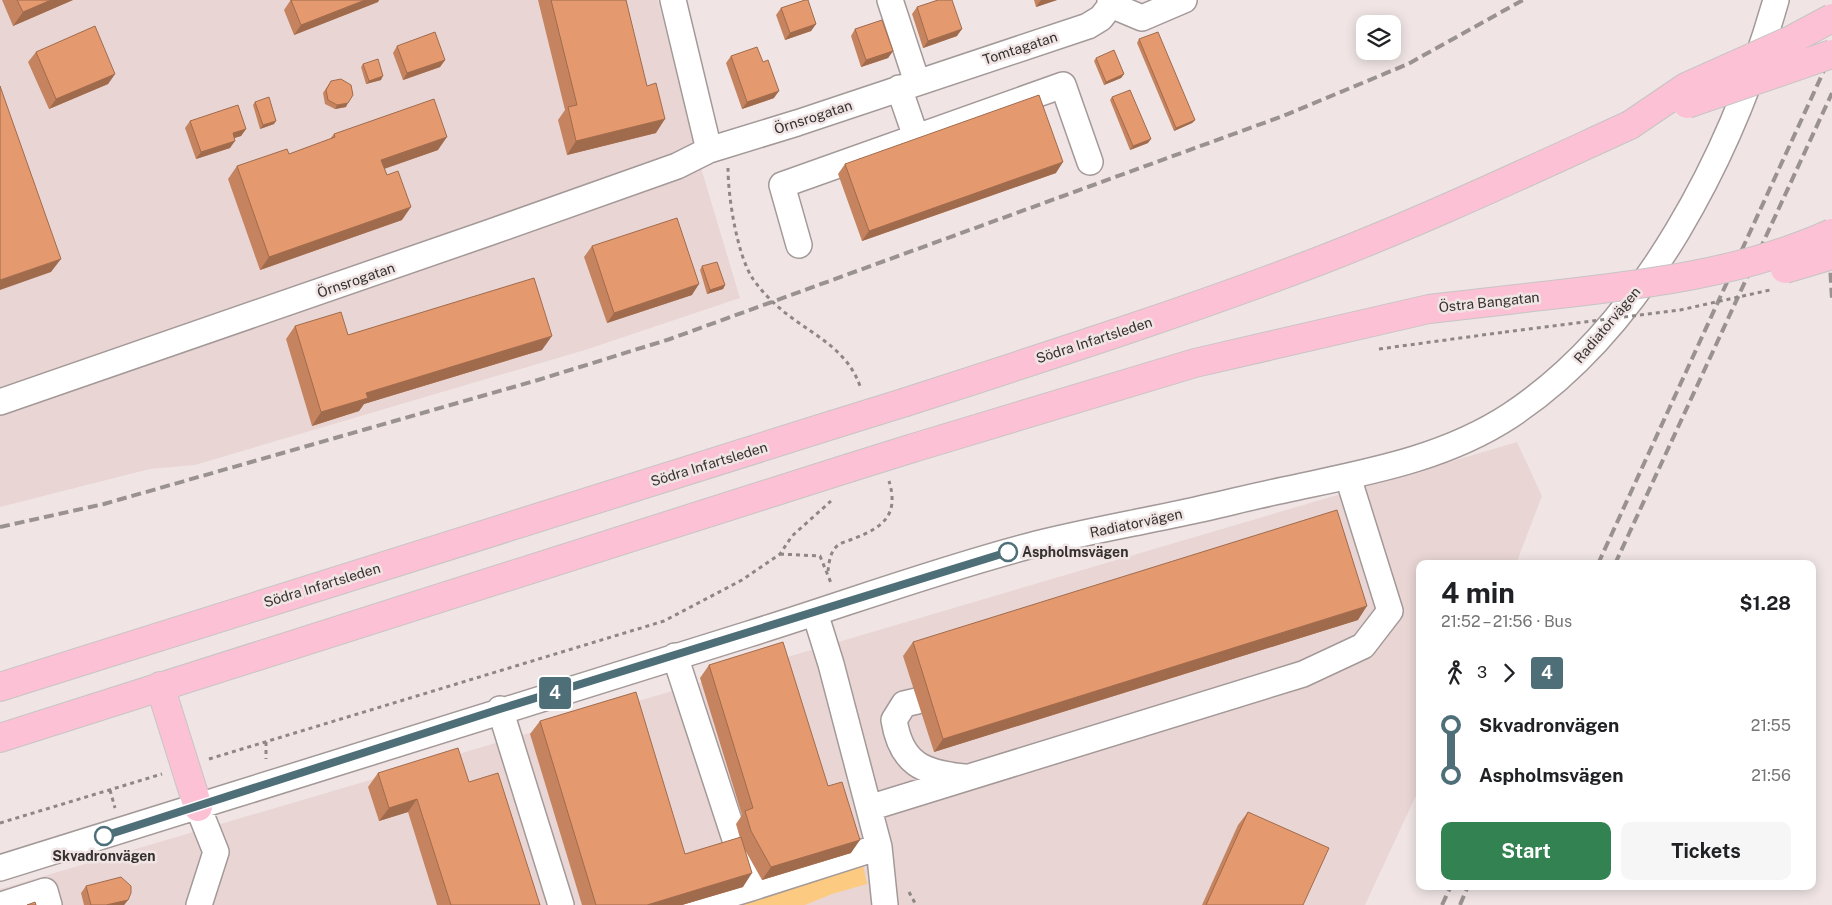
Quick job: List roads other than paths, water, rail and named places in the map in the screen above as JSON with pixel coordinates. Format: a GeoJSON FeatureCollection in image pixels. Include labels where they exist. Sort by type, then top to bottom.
{"type":"FeatureCollection","features":[{"type":"Feature","properties":{"kind":"main road"},"geometry":{"type":"LineString","coordinates":[[1630,126],[1686,87],[1791,40],[1832,18]]}},
{"type":"Feature","properties":{"kind":"main road"},"geometry":{"type":"LineString","coordinates":[[1630,126],[1832,54]]}},
{"type":"Feature","properties":{"kind":"main road","name":"Södra Infartsleden"},"geometry":{"type":"LineString","coordinates":[[0,687],[906,402],[1128,330],[1319,261],[1412,223],[1630,126]]}},
{"type":"Feature","properties":{"kind":"main road","name":"Östra Bangatan"},"geometry":{"type":"LineString","coordinates":[[1508,316],[1709,273],[1768,257],[1832,233]]}},
{"type":"Feature","properties":{"kind":"main road"},"geometry":{"type":"LineString","coordinates":[[0,738],[849,468],[1147,377],[1308,336],[1355,327],[1430,326],[1668,296],[1719,286],[1832,255]]}},
{"type":"Feature","properties":{"kind":"main road"},"geometry":{"type":"LineString","coordinates":[[160,686],[198,807]]}},
{"type":"Feature","properties":{"kind":"street"},"geometry":{"type":"LineString","coordinates":[[673,0],[709,150]]}},
{"type":"Feature","properties":{"kind":"street"},"geometry":{"type":"LineString","coordinates":[[890,0],[908,85],[916,138]]}},
{"type":"Feature","properties":{"kind":"street"},"geometry":{"type":"LineString","coordinates":[[1110,3],[1142,18],[1184,0]]}},
{"type":"Feature","properties":{"kind":"street","name":"Radiatorvägen"},"geometry":{"type":"LineString","coordinates":[[0,868],[198,807],[500,709],[815,613],[878,591],[1033,545],[1348,477],[1429,455],[1470,439],[1516,412],[1548,388],[1580,360],[1606,330],[1650,272],[1689,210],[1741,106],[1776,0]]}},
{"type":"Feature","properties":{"kind":"street","name":"Tomtagatan"},"geometry":{"type":"LineString","coordinates":[[908,85],[1088,26],[1101,18],[1110,3]]}},
{"type":"Feature","properties":{"kind":"street","name":"Örnsrogatan"},"geometry":{"type":"LineString","coordinates":[[0,402],[677,166],[709,150],[797,123],[908,85]]}},
{"type":"Feature","properties":{"kind":"street"},"geometry":{"type":"LineString","coordinates":[[800,245],[782,185],[1064,86],[1090,162]]}},
{"type":"Feature","properties":{"kind":"street"},"geometry":{"type":"LineString","coordinates":[[869,808],[1303,674],[1362,646],[1390,611],[1348,477]]}},
{"type":"Feature","properties":{"kind":"street"},"geometry":{"type":"LineString","coordinates":[[815,613],[879,847],[886,905]]}},
{"type":"Feature","properties":{"kind":"street"},"geometry":{"type":"LineString","coordinates":[[675,656],[751,888]]}},
{"type":"Feature","properties":{"kind":"street"},"geometry":{"type":"LineString","coordinates":[[917,700],[904,704],[894,720],[897,738],[907,756],[919,766],[939,775],[968,777]]}},
{"type":"Feature","properties":{"kind":"street"},"geometry":{"type":"LineString","coordinates":[[500,709],[561,905]]}},
{"type":"Feature","properties":{"kind":"street"},"geometry":{"type":"LineString","coordinates":[[198,807],[216,852],[199,905]]}},
{"type":"Feature","properties":{"kind":"street"},"geometry":{"type":"LineString","coordinates":[[696,905],[879,847]]}},
{"type":"Feature","properties":{"kind":"street"},"geometry":{"type":"LineString","coordinates":[[1,905],[45,891],[49,905]]}},
{"type":"Feature","properties":{"kind":"railway"},"geometry":{"type":"LineString","coordinates":[[0,527],[104,504],[538,380],[670,339],[1283,116],[1408,64],[1523,0]]}},
{"type":"Feature","properties":{"kind":"railway"},"geometry":{"type":"LineString","coordinates":[[1600,560],[1832,53]]}},
{"type":"Feature","properties":{"kind":"railway"},"geometry":{"type":"LineString","coordinates":[[1617,560],[1832,93]]}},
{"type":"Feature","properties":{"kind":"railway"},"geometry":{"type":"LineString","coordinates":[[1832,228],[1829,248],[1832,299]]}},
{"type":"Feature","properties":{"kind":"railway"},"geometry":{"type":"LineString","coordinates":[[1442,905],[1449,890]]}},
{"type":"Feature","properties":{"kind":"railway"},"geometry":{"type":"LineString","coordinates":[[1460,905],[1466,890]]}},
{"type":"Feature","properties":{"kind":"place","name":"Aspholmsvägen"},"geometry":{"type":"Point","coordinates":[1008,552]}},
{"type":"Feature","properties":{"kind":"place","name":"Skvadronvägen"},"geometry":{"type":"Point","coordinates":[104,836]}}]}
